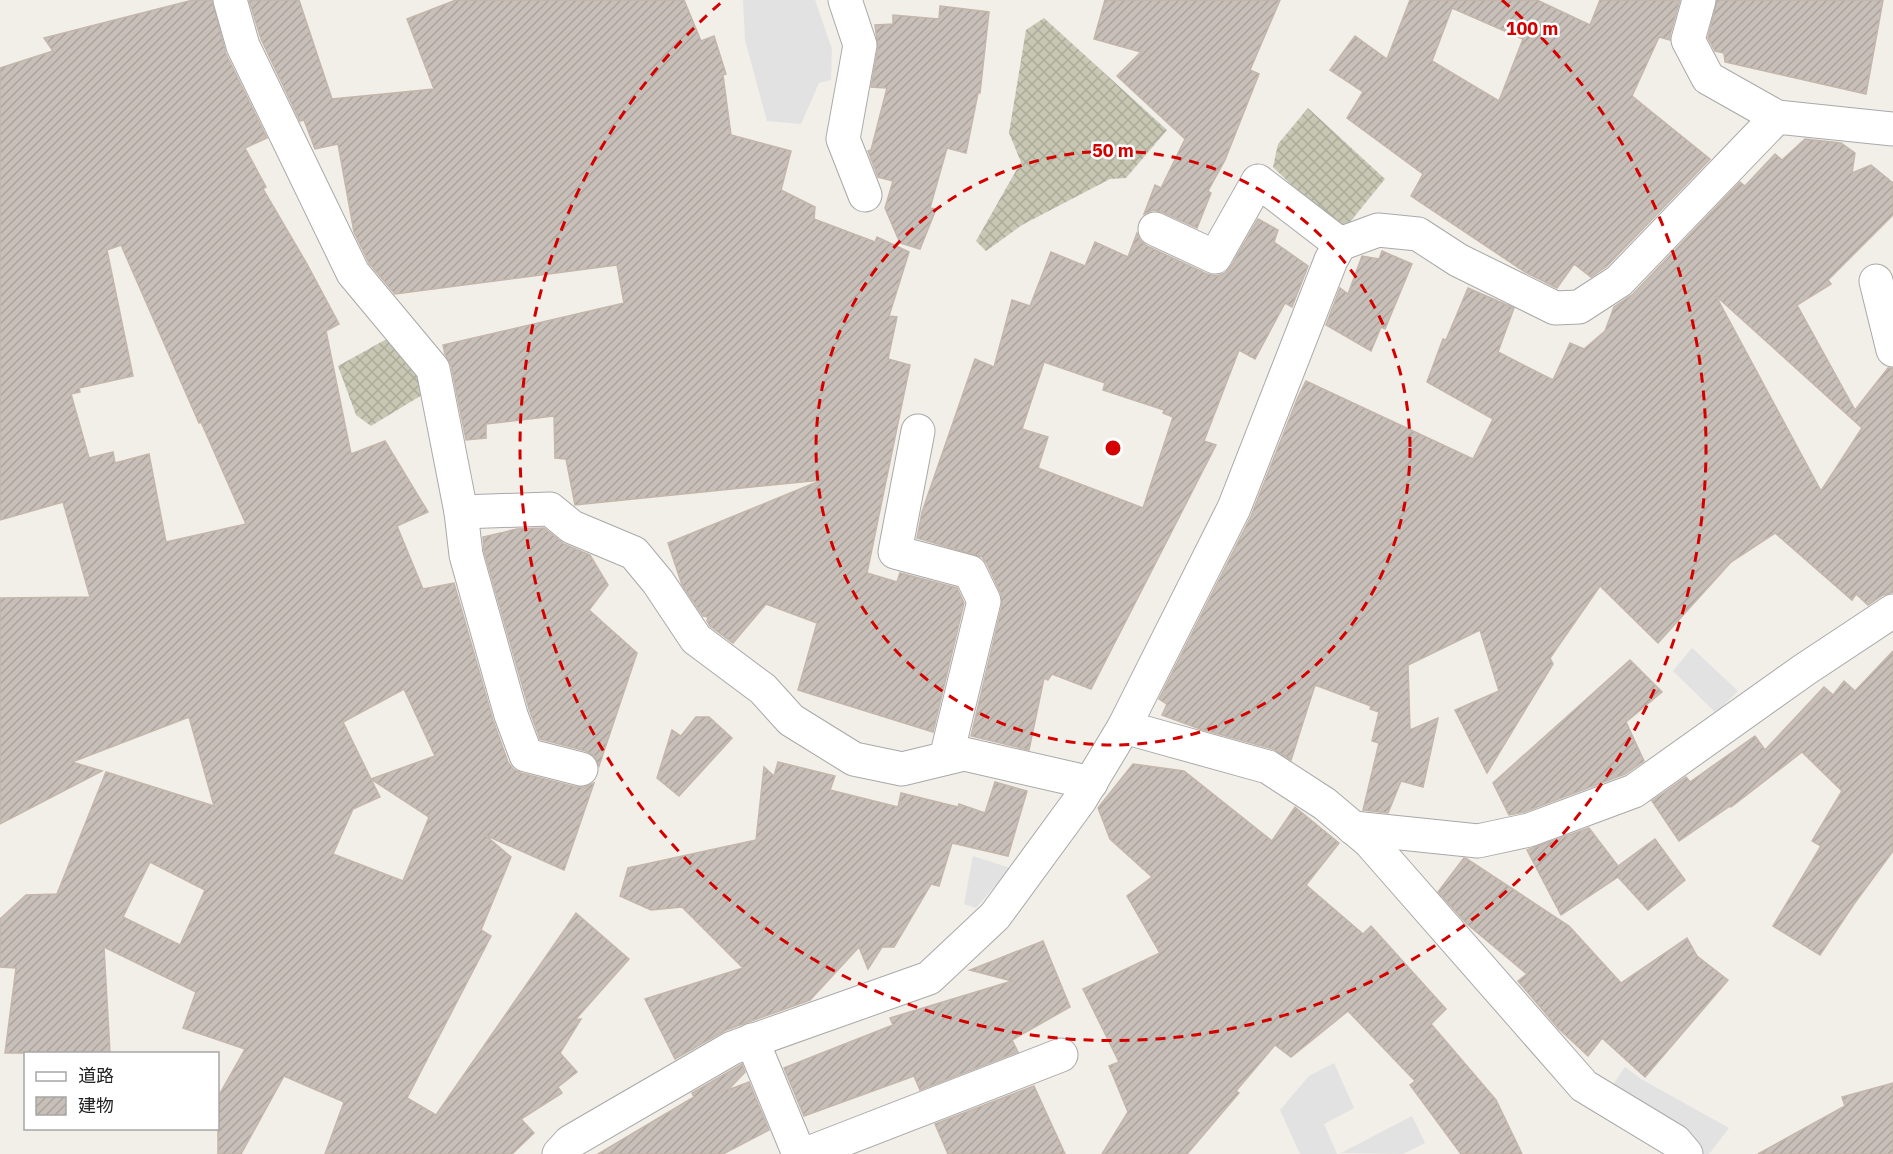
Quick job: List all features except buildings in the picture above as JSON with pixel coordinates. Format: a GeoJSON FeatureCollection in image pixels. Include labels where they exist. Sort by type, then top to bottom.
{"type":"FeatureCollection","features":[{"type":"Feature","properties":{"kind":"street"},"geometry":{"type":"LineString","coordinates":[[230,0],[243,46],[353,273],[433,369],[466,555],[511,715],[526,755],[581,769]]}},
{"type":"Feature","properties":{"kind":"street"},"geometry":{"type":"LineString","coordinates":[[845,0],[860,45],[843,139],[865,195]]}},
{"type":"Feature","properties":{"kind":"street"},"geometry":{"type":"LineString","coordinates":[[1699,0],[1688,40],[1708,78],[1777,117],[1893,129]]}},
{"type":"Feature","properties":{"kind":"street"},"geometry":{"type":"LineString","coordinates":[[559,1154],[570,1142],[732,1048],[929,978],[995,916],[1091,783],[1124,727],[1234,508],[1331,260],[1340,244],[1378,230],[1418,234],[1458,260],[1555,308],[1579,307],[1619,281],[1777,117]]}},
{"type":"Feature","properties":{"kind":"street"},"geometry":{"type":"LineString","coordinates":[[1155,229],[1215,257],[1258,181],[1340,244]]}},
{"type":"Feature","properties":{"kind":"street"},"geometry":{"type":"LineString","coordinates":[[1876,281],[1893,350]]}},
{"type":"Feature","properties":{"kind":"street"},"geometry":{"type":"LineString","coordinates":[[918,431],[895,552],[970,572],[984,601],[946,758]]}},
{"type":"Feature","properties":{"kind":"street"},"geometry":{"type":"LineString","coordinates":[[460,512],[550,509],[572,527],[634,553],[658,582],[696,639],[763,689],[791,720],[854,759],[902,769],[964,754],[1091,783]]}},
{"type":"Feature","properties":{"kind":"street"},"geometry":{"type":"LineString","coordinates":[[1353,828],[1478,841],[1528,830],[1634,790],[1804,670],[1893,611]]}},
{"type":"Feature","properties":{"kind":"street"},"geometry":{"type":"LineString","coordinates":[[1124,727],[1268,767],[1325,804],[1386,860],[1584,1086],[1675,1142],[1686,1154]]}},
{"type":"Feature","properties":{"kind":"street"},"geometry":{"type":"LineString","coordinates":[[752,1040],[800,1154]]}},
{"type":"Feature","properties":{"kind":"street"},"geometry":{"type":"LineString","coordinates":[[806,1154],[1061,1055]]}},
{"type":"Feature","properties":{"kind":"shaded area"},"geometry":{"type":"Polygon","coordinates":[[[743,0],[815,0],[832,49],[831,80],[819,83],[801,124],[767,121],[745,40],[743,0]]]}},
{"type":"Feature","properties":{"kind":"shaded area"},"geometry":{"type":"Polygon","coordinates":[[[1044,18],[1167,130],[1126,178],[1110,179],[1022,225],[986,251],[976,241],[1021,162],[1009,133],[1026,30],[1044,18]]]}},
{"type":"Feature","properties":{"kind":"shaded area"},"geometry":{"type":"Polygon","coordinates":[[[1308,108],[1385,179],[1341,233],[1273,167],[1278,144],[1308,108]]]}},
{"type":"Feature","properties":{"kind":"shaded area"},"geometry":{"type":"Polygon","coordinates":[[[392,336],[420,378],[422,395],[371,426],[356,415],[338,366],[392,336]]]}},
{"type":"Feature","properties":{"kind":"shaded area"},"geometry":{"type":"Polygon","coordinates":[[[1692,648],[1738,691],[1716,713],[1673,671],[1692,648]]]}},
{"type":"Feature","properties":{"kind":"shaded area"},"geometry":{"type":"Polygon","coordinates":[[[973,856],[1010,868],[976,908],[964,904],[973,856]]]}},
{"type":"Feature","properties":{"kind":"shaded area"},"geometry":{"type":"Polygon","coordinates":[[[1334,1063],[1354,1108],[1324,1124],[1337,1154],[1300,1154],[1280,1110],[1309,1076],[1334,1063]]]}},
{"type":"Feature","properties":{"kind":"shaded area"},"geometry":{"type":"Polygon","coordinates":[[[1625,1067],[1641,1079],[1729,1128],[1709,1154],[1703,1154],[1666,1123],[1612,1086],[1625,1067]]]}},
{"type":"Feature","properties":{"kind":"shaded area"},"geometry":{"type":"Polygon","coordinates":[[[1412,1116],[1425,1143],[1403,1154],[1341,1153],[1412,1116]]]}}]}
